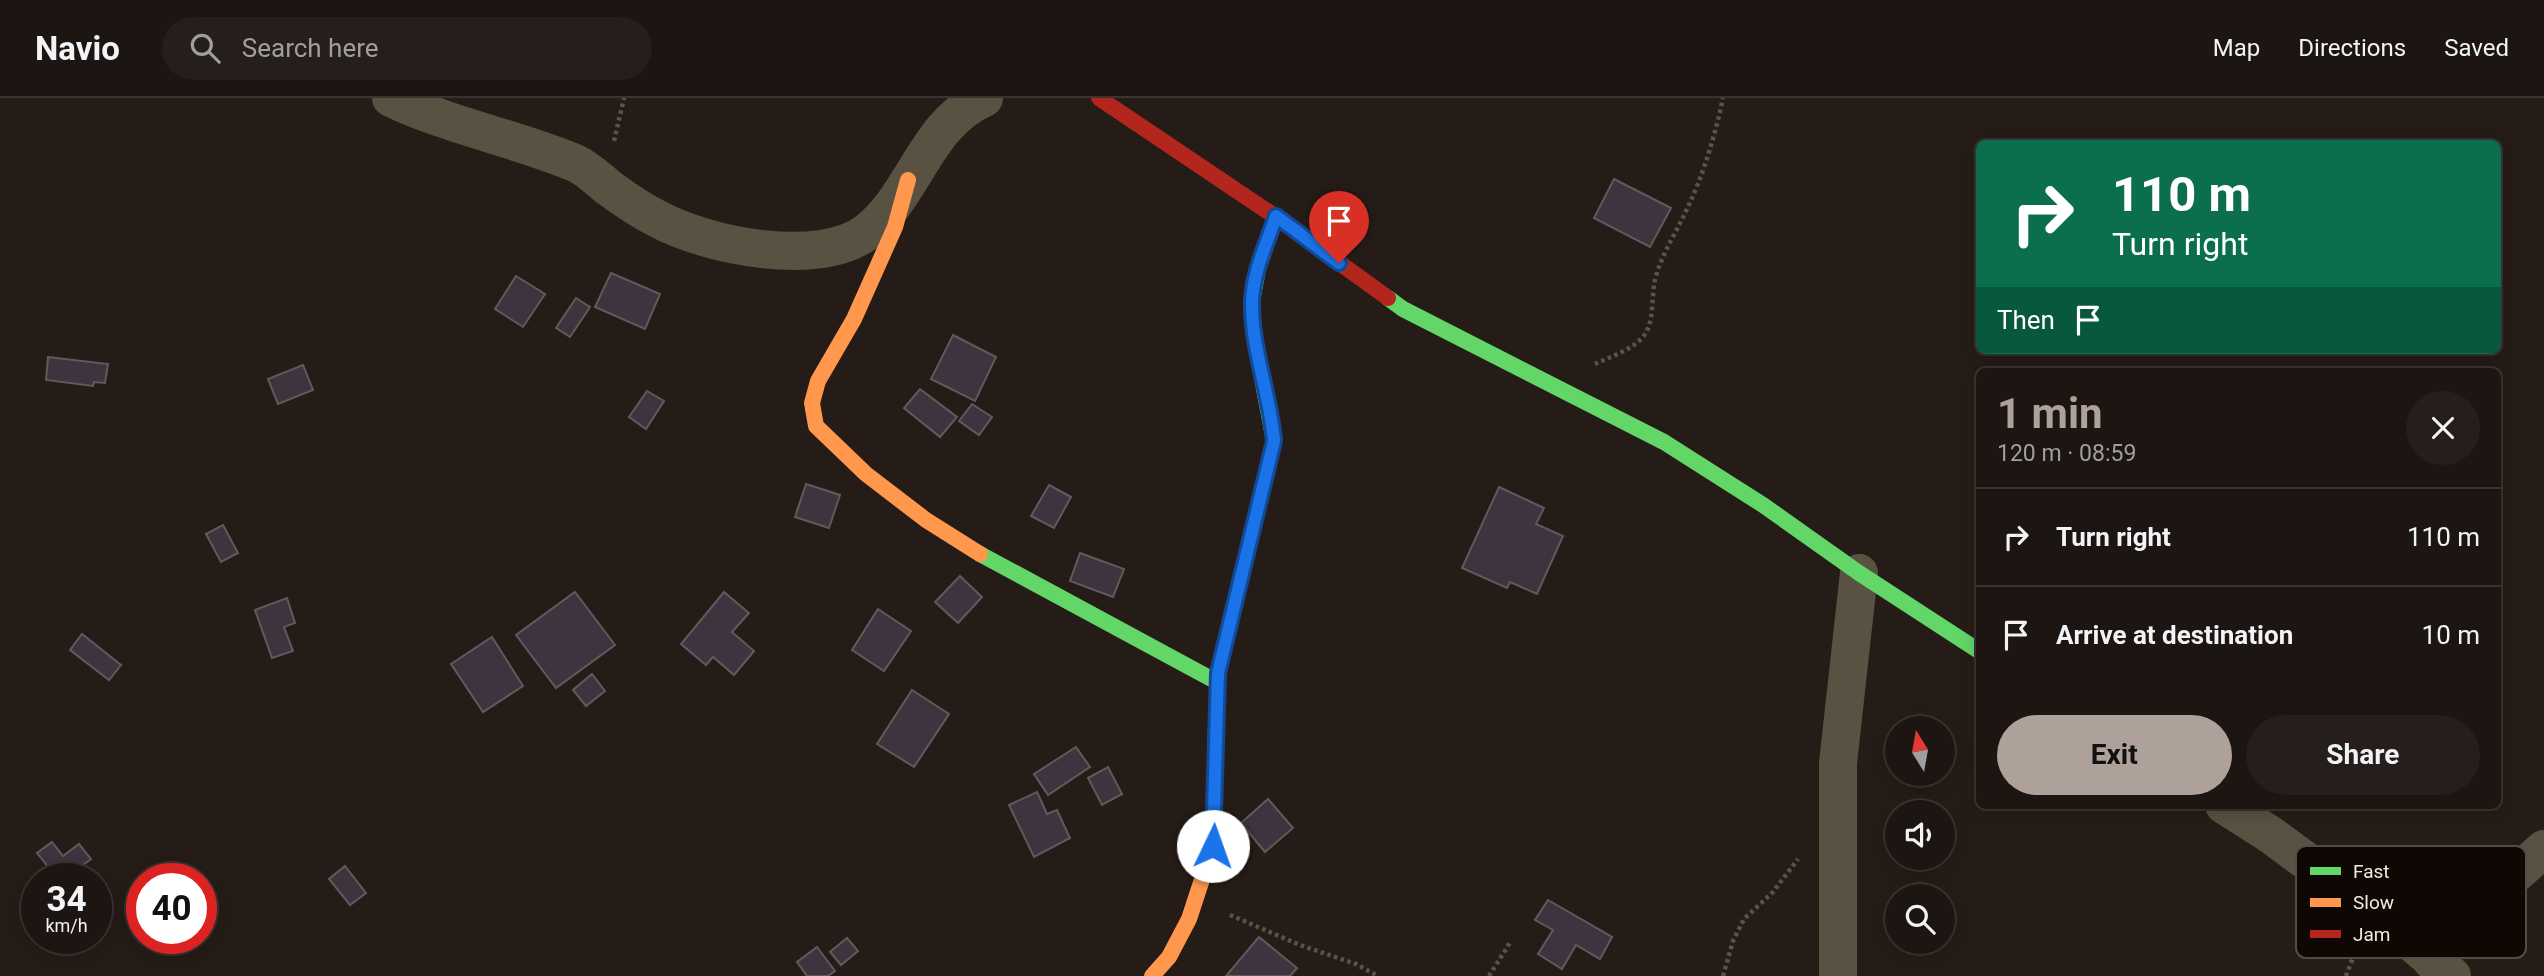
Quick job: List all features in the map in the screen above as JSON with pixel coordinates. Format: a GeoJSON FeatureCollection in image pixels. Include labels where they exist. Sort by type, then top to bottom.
{"type":"FeatureCollection","features":[{"type":"Feature","properties":{"kind":"street"},"geometry":{"type":"LineString","coordinates":[[391,98],[579,164],[659,220],[702,238],[766,249],[806,252],[831,247],[866,232],[895,201],[929,147],[954,118],[984,98]]}},
{"type":"Feature","properties":{"kind":"street"},"geometry":{"type":"LineString","coordinates":[[1099,98],[1276,216],[1403,309],[1664,442],[1763,505],[1858,573],[1976,649]]}},
{"type":"Feature","properties":{"kind":"street"},"geometry":{"type":"LineString","coordinates":[[908,180],[895,227],[865,295],[818,382],[812,403],[816,426],[876,482],[926,520],[990,561],[1217,682]]}},
{"type":"Feature","properties":{"kind":"street"},"geometry":{"type":"LineString","coordinates":[[1152,976],[1169,957],[1196,899],[1213,846],[1217,682],[1274,441],[1272,412],[1255,335],[1252,299],[1258,270],[1276,216]]}},
{"type":"Feature","properties":{"kind":"street"},"geometry":{"type":"LineString","coordinates":[[1838,976],[1838,763],[1858,573]]}},
{"type":"Feature","properties":{"kind":"street"},"geometry":{"type":"LineString","coordinates":[[2230,809],[2296,856]]}},
{"type":"Feature","properties":{"kind":"street"},"geometry":{"type":"LineString","coordinates":[[2526,865],[2544,849]]}},
{"type":"Feature","properties":{"kind":"path"},"geometry":{"type":"LineString","coordinates":[[1549,383],[1629,347],[1643,337],[1649,324],[1655,281],[1663,254],[1687,210],[1717,130],[1723,98]]}},
{"type":"Feature","properties":{"kind":"path"},"geometry":{"type":"LineString","coordinates":[[1723,976],[1734,941],[1745,919],[1773,892],[1800,857]]}},
{"type":"Feature","properties":{"kind":"path"},"geometry":{"type":"LineString","coordinates":[[1196,899],[1278,936],[1356,964],[1378,976]]}},
{"type":"Feature","properties":{"kind":"path"},"geometry":{"type":"LineString","coordinates":[[1489,976],[1511,941]]}},
{"type":"Feature","properties":{"kind":"building"},"geometry":{"type":"Polygon","coordinates":[[[1614,179],[1671,208],[1650,247],[1594,218],[1614,179]]]}},
{"type":"Feature","properties":{"kind":"building"},"geometry":{"type":"Polygon","coordinates":[[[611,273],[660,294],[645,329],[595,307],[611,273]]]}},
{"type":"Feature","properties":{"kind":"building"},"geometry":{"type":"Polygon","coordinates":[[[516,276],[545,294],[523,327],[495,309],[516,276]]]}},
{"type":"Feature","properties":{"kind":"building"},"geometry":{"type":"Polygon","coordinates":[[[576,298],[590,307],[570,337],[556,328],[576,298]]]}},
{"type":"Feature","properties":{"kind":"building"},"geometry":{"type":"Polygon","coordinates":[[[953,335],[996,357],[975,401],[931,379],[953,335]]]}},
{"type":"Feature","properties":{"kind":"building"},"geometry":{"type":"Polygon","coordinates":[[[48,357],[108,364],[105,383],[94,382],[93,386],[46,380],[48,357]]]}},
{"type":"Feature","properties":{"kind":"building"},"geometry":{"type":"Polygon","coordinates":[[[303,365],[313,390],[278,404],[268,379],[303,365]]]}},
{"type":"Feature","properties":{"kind":"building"},"geometry":{"type":"Polygon","coordinates":[[[920,389],[957,417],[940,437],[904,408],[920,389]]]}},
{"type":"Feature","properties":{"kind":"building"},"geometry":{"type":"Polygon","coordinates":[[[647,391],[664,401],[646,429],[629,417],[647,391]]]}},
{"type":"Feature","properties":{"kind":"building"},"geometry":{"type":"Polygon","coordinates":[[[972,404],[992,417],[979,435],[959,421],[972,404]]]}},
{"type":"Feature","properties":{"kind":"building"},"geometry":{"type":"Polygon","coordinates":[[[806,484],[840,495],[829,528],[795,517],[806,484]]]}},
{"type":"Feature","properties":{"kind":"building"},"geometry":{"type":"Polygon","coordinates":[[[1049,485],[1071,497],[1054,528],[1031,516],[1049,485]]]}},
{"type":"Feature","properties":{"kind":"building"},"geometry":{"type":"Polygon","coordinates":[[[1499,487],[1544,508],[1536,524],[1563,536],[1537,594],[1510,582],[1507,588],[1462,568],[1499,487]]]}},
{"type":"Feature","properties":{"kind":"building"},"geometry":{"type":"Polygon","coordinates":[[[223,525],[238,553],[221,562],[206,534],[223,525]]]}},
{"type":"Feature","properties":{"kind":"building"},"geometry":{"type":"Polygon","coordinates":[[[1080,553],[1124,569],[1113,597],[1070,581],[1080,553]]]}},
{"type":"Feature","properties":{"kind":"building"},"geometry":{"type":"Polygon","coordinates":[[[960,576],[982,597],[958,623],[935,602],[960,576]]]}},
{"type":"Feature","properties":{"kind":"building"},"geometry":{"type":"Polygon","coordinates":[[[575,592],[615,645],[556,688],[516,635],[575,592]]]}},
{"type":"Feature","properties":{"kind":"building"},"geometry":{"type":"Polygon","coordinates":[[[724,592],[749,613],[732,632],[754,651],[734,675],[713,657],[706,665],[681,644],[724,592]]]}},
{"type":"Feature","properties":{"kind":"building"},"geometry":{"type":"Polygon","coordinates":[[[287,598],[295,623],[284,627],[293,651],[272,658],[255,610],[287,598]]]}},
{"type":"Feature","properties":{"kind":"building"},"geometry":{"type":"Polygon","coordinates":[[[878,609],[911,631],[884,671],[852,650],[878,609]]]}},
{"type":"Feature","properties":{"kind":"building"},"geometry":{"type":"Polygon","coordinates":[[[82,634],[121,665],[109,680],[70,650],[82,634]]]}},
{"type":"Feature","properties":{"kind":"building"},"geometry":{"type":"Polygon","coordinates":[[[492,637],[523,686],[483,712],[451,664],[492,637]]]}},
{"type":"Feature","properties":{"kind":"building"},"geometry":{"type":"Polygon","coordinates":[[[592,674],[605,691],[586,706],[573,690],[592,674]]]}},
{"type":"Feature","properties":{"kind":"building"},"geometry":{"type":"Polygon","coordinates":[[[912,690],[949,714],[914,767],[877,744],[912,690]]]}},
{"type":"Feature","properties":{"kind":"building"},"geometry":{"type":"Polygon","coordinates":[[[1076,747],[1090,767],[1048,795],[1034,774],[1076,747]]]}},
{"type":"Feature","properties":{"kind":"building"},"geometry":{"type":"Polygon","coordinates":[[[1108,767],[1122,794],[1102,805],[1088,778],[1108,767]]]}},
{"type":"Feature","properties":{"kind":"building"},"geometry":{"type":"Polygon","coordinates":[[[1037,792],[1047,814],[1057,810],[1070,838],[1034,857],[1009,805],[1037,792]]]}},
{"type":"Feature","properties":{"kind":"building"},"geometry":{"type":"Polygon","coordinates":[[[1268,799],[1293,828],[1265,852],[1241,823],[1268,799]]]}},
{"type":"Feature","properties":{"kind":"building"},"geometry":{"type":"Polygon","coordinates":[[[52,842],[63,856],[79,844],[91,859],[86,863],[45,863],[37,853],[52,842]]]}},
{"type":"Feature","properties":{"kind":"building"},"geometry":{"type":"Polygon","coordinates":[[[345,866],[366,893],[350,905],[329,879],[345,866]]]}},
{"type":"Feature","properties":{"kind":"building"},"geometry":{"type":"Polygon","coordinates":[[[1548,900],[1612,937],[1600,959],[1576,945],[1562,969],[1538,954],[1553,930],[1535,920],[1548,900]]]}},
{"type":"Feature","properties":{"kind":"building"},"geometry":{"type":"Polygon","coordinates":[[[1259,937],[1297,968],[1290,976],[1226,976],[1259,937]]]}},
{"type":"Feature","properties":{"kind":"building"},"geometry":{"type":"Polygon","coordinates":[[[847,938],[858,951],[841,965],[830,952],[847,938]]]}},
{"type":"Feature","properties":{"kind":"building"},"geometry":{"type":"Polygon","coordinates":[[[817,947],[835,971],[828,976],[807,976],[797,962],[817,947]]]}},
{"type":"Feature","properties":{"kind":"traffic: fast"},"geometry":{"type":"LineString","coordinates":[[1216,728],[1218,673],[1274,441],[1254,336],[1252,301],[1258,269],[1276,217]]}},
{"type":"Feature","properties":{"kind":"traffic: fast"},"geometry":{"type":"LineString","coordinates":[[1388,298],[1403,309],[1664,442],[1763,505],[1859,573],[1976,649]]}},
{"type":"Feature","properties":{"kind":"traffic: fast"},"geometry":{"type":"LineString","coordinates":[[980,554],[1217,682]]}},
{"type":"Feature","properties":{"kind":"traffic: slow"},"geometry":{"type":"LineString","coordinates":[[908,180],[895,227],[854,319],[818,381],[812,403],[816,426],[866,474],[926,520],[980,554]]}},
{"type":"Feature","properties":{"kind":"traffic: slow"},"geometry":{"type":"LineString","coordinates":[[1152,976],[1169,957],[1189,919],[1213,846],[1216,728]]}},
{"type":"Feature","properties":{"kind":"traffic: jam"},"geometry":{"type":"LineString","coordinates":[[1099,98],[1276,217],[1388,298]]}},
{"type":"Feature","properties":{"kind":"route"},"geometry":{"type":"LineString","coordinates":[[1213,846],[1218,673],[1274,441],[1272,412],[1255,335],[1252,299],[1258,270],[1276,216],[1339,263]]}}]}
